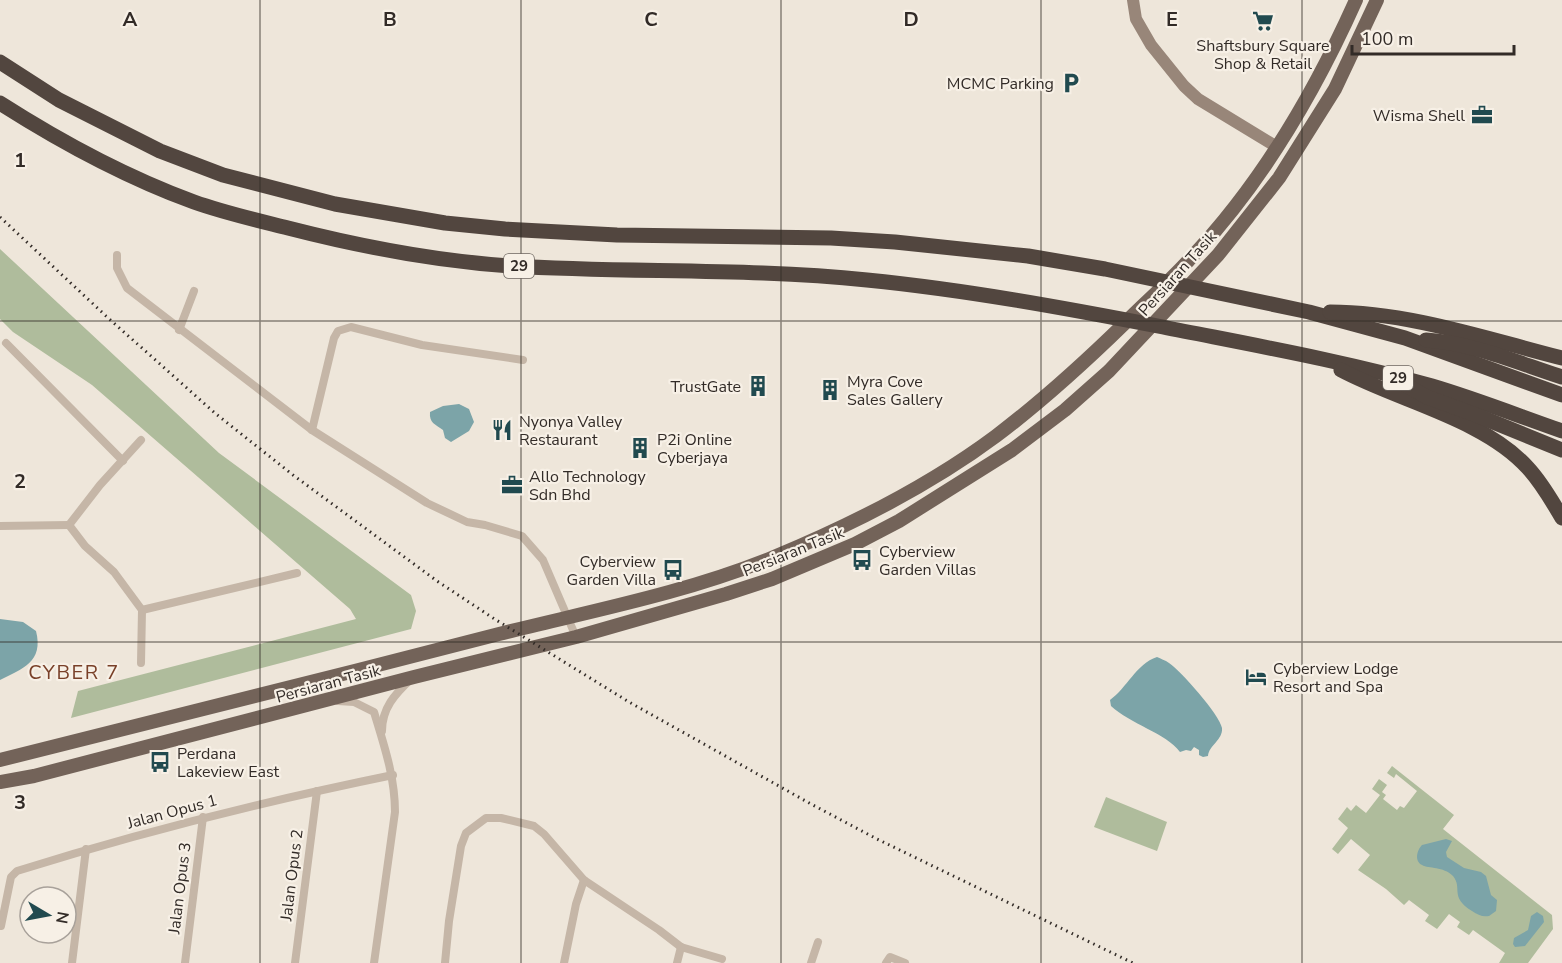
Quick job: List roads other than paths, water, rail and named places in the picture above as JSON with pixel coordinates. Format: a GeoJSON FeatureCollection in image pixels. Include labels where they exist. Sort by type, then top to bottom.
{"type":"FeatureCollection","features":[{"type":"Feature","properties":{"kind":"highway","name":"29"},"geometry":{"type":"LineString","coordinates":[[0,62],[59,100],[160,151],[223,175],[335,204],[445,223],[505,229],[616,235],[722,235],[885,241],[1028,256],[1105,269],[1309,312],[1406,338],[1562,395]]}},
{"type":"Feature","properties":{"kind":"highway","name":"29"},"geometry":{"type":"LineString","coordinates":[[0,103],[31,123],[101,160],[196,203],[367,247],[417,256],[510,266],[754,273],[865,280],[1013,298],[1321,359],[1470,398],[1562,431]]}},
{"type":"Feature","properties":{"kind":"highway"},"geometry":{"type":"LineString","coordinates":[[1309,312],[1360,312],[1439,327],[1562,358]]}},
{"type":"Feature","properties":{"kind":"highway"},"geometry":{"type":"LineString","coordinates":[[1406,338],[1442,341],[1470,347],[1562,376]]}},
{"type":"Feature","properties":{"kind":"highway"},"geometry":{"type":"LineString","coordinates":[[1321,359],[1365,383],[1472,428],[1500,444],[1528,468],[1562,518]]}},
{"type":"Feature","properties":{"kind":"highway"},"geometry":{"type":"LineString","coordinates":[[1387,375],[1427,397],[1562,450]]}},
{"type":"Feature","properties":{"kind":"main road","name":"Persiaran Tasik"},"geometry":{"type":"LineString","coordinates":[[0,760],[678,589],[746,568],[864,516],[907,493],[946,470],[998,434],[1100,348],[1189,261],[1224,221],[1278,147],[1329,58],[1356,0]]}},
{"type":"Feature","properties":{"kind":"main road","name":"Persiaran Tasik"},"geometry":{"type":"LineString","coordinates":[[0,782],[34,776],[414,677],[576,638],[771,579],[855,544],[899,521],[1012,450],[1065,410],[1109,371],[1218,255],[1279,178],[1335,89],[1377,0]]}},
{"type":"Feature","properties":{"kind":"street"},"geometry":{"type":"LineString","coordinates":[[1133,0],[1136,19],[1151,45],[1184,86],[1198,99],[1278,147]]}},
{"type":"Feature","properties":{"kind":"street"},"geometry":{"type":"LineString","coordinates":[[117,255],[117,268],[127,288],[312,430],[427,502],[467,522],[522,536],[543,560],[576,638]]}},
{"type":"Feature","properties":{"kind":"street"},"geometry":{"type":"LineString","coordinates":[[180,330],[194,291]]}},
{"type":"Feature","properties":{"kind":"street"},"geometry":{"type":"LineString","coordinates":[[312,430],[334,338],[344,328],[362,330],[422,345],[523,360]]}},
{"type":"Feature","properties":{"kind":"street"},"geometry":{"type":"LineString","coordinates":[[6,343],[123,461]]}},
{"type":"Feature","properties":{"kind":"street"},"geometry":{"type":"LineString","coordinates":[[69,525],[100,485],[141,440]]}},
{"type":"Feature","properties":{"kind":"street"},"geometry":{"type":"LineString","coordinates":[[0,526],[69,525]]}},
{"type":"Feature","properties":{"kind":"street"},"geometry":{"type":"LineString","coordinates":[[69,525],[85,546],[114,572],[142,610],[141,663]]}},
{"type":"Feature","properties":{"kind":"street"},"geometry":{"type":"LineString","coordinates":[[142,610],[297,573]]}},
{"type":"Feature","properties":{"kind":"street"},"geometry":{"type":"LineString","coordinates":[[382,737],[386,709],[393,696],[414,677]]}},
{"type":"Feature","properties":{"kind":"street"},"geometry":{"type":"LineString","coordinates":[[329,700],[354,702],[374,712],[393,775],[395,812],[374,963]]}},
{"type":"Feature","properties":{"kind":"street","name":"Jalan Opus 1"},"geometry":{"type":"LineString","coordinates":[[1,926],[11,877],[17,871],[86,849],[203,817],[393,775]]}},
{"type":"Feature","properties":{"kind":"street","name":"Jalan Opus 2"},"geometry":{"type":"LineString","coordinates":[[296,963],[317,791]]}},
{"type":"Feature","properties":{"kind":"street","name":"Jalan Opus 3"},"geometry":{"type":"LineString","coordinates":[[185,963],[203,817]]}},
{"type":"Feature","properties":{"kind":"street"},"geometry":{"type":"LineString","coordinates":[[445,963],[460,846],[466,833],[486,818],[501,818],[534,826],[544,834],[584,880],[681,947],[722,959]]}},
{"type":"Feature","properties":{"kind":"street"},"geometry":{"type":"LineString","coordinates":[[72,963],[86,849]]}},
{"type":"Feature","properties":{"kind":"street"},"geometry":{"type":"LineString","coordinates":[[564,963],[576,904],[584,880]]}},
{"type":"Feature","properties":{"kind":"street"},"geometry":{"type":"LineString","coordinates":[[811,963],[818,942]]}},
{"type":"Feature","properties":{"kind":"street"},"geometry":{"type":"LineString","coordinates":[[677,963],[681,947]]}},
{"type":"Feature","properties":{"kind":"street"},"geometry":{"type":"LineString","coordinates":[[886,963],[890,957],[905,963]]}},
{"type":"Feature","properties":{"kind":"water"},"geometry":{"type":"Polygon","coordinates":[[[459,404],[469,409],[474,422],[469,431],[451,442],[445,438],[443,430],[432,421],[430,412],[443,406],[459,404]]]}},
{"type":"Feature","properties":{"kind":"water"},"geometry":{"type":"Polygon","coordinates":[[[0,619],[23,622],[36,631],[38,642],[34,657],[29,663],[0,680],[0,619]]]}},
{"type":"Feature","properties":{"kind":"water"},"geometry":{"type":"Polygon","coordinates":[[[1157,657],[1182,674],[1220,722],[1222,732],[1208,756],[1199,755],[1199,750],[1194,747],[1191,751],[1180,752],[1166,739],[1111,706],[1110,700],[1137,671],[1157,657]]]}},
{"type":"Feature","properties":{"kind":"water"},"geometry":{"type":"Polygon","coordinates":[[[1446,839],[1452,841],[1446,852],[1447,857],[1464,868],[1481,872],[1486,876],[1491,895],[1497,900],[1496,911],[1489,916],[1478,915],[1465,906],[1459,897],[1453,876],[1441,869],[1419,863],[1418,852],[1422,845],[1446,839]]]}},
{"type":"Feature","properties":{"kind":"water"},"geometry":{"type":"Polygon","coordinates":[[[1537,912],[1543,916],[1544,922],[1525,946],[1515,947],[1514,938],[1528,930],[1531,916],[1537,912]]]}},
{"type":"Feature","properties":{"kind":"railway"},"geometry":{"type":"LineString","coordinates":[[0,217],[216,414],[293,475],[437,581],[493,618],[629,702],[811,804],[877,839],[1133,963]]}},
{"type":"Feature","properties":{"kind":"place","name":"Shaftsbury Square Shop & Retail"},"geometry":{"type":"Point","coordinates":[1263,21]}},
{"type":"Feature","properties":{"kind":"place","name":"MCMC Parking"},"geometry":{"type":"Point","coordinates":[1071,83]}},
{"type":"Feature","properties":{"kind":"place","name":"Wisma Shell"},"geometry":{"type":"Point","coordinates":[1482,115]}},
{"type":"Feature","properties":{"kind":"place","name":"TrustGate"},"geometry":{"type":"Point","coordinates":[758,386]}},
{"type":"Feature","properties":{"kind":"place","name":"Myra Cove Sales Gallery"},"geometry":{"type":"Point","coordinates":[830,390]}},
{"type":"Feature","properties":{"kind":"place","name":"Nyonya Valley Restaurant"},"geometry":{"type":"Point","coordinates":[502,430]}},
{"type":"Feature","properties":{"kind":"place","name":"P2i Online Cyberjaya"},"geometry":{"type":"Point","coordinates":[640,448]}},
{"type":"Feature","properties":{"kind":"place","name":"Allo Technology Sdn Bhd"},"geometry":{"type":"Point","coordinates":[512,485]}},
{"type":"Feature","properties":{"kind":"place","name":"Cyberview Garden Villas"},"geometry":{"type":"Point","coordinates":[862,560]}},
{"type":"Feature","properties":{"kind":"place","name":"Cyberview Garden Villa"},"geometry":{"type":"Point","coordinates":[673,570]}},
{"type":"Feature","properties":{"kind":"place","name":"Cyberview Lodge Resort and Spa"},"geometry":{"type":"Point","coordinates":[1256,677]}},
{"type":"Feature","properties":{"kind":"place","name":"Perdana Lakeview East"},"geometry":{"type":"Point","coordinates":[160,762]}},
{"type":"Feature","properties":{"kind":"district","name":"CYBER 7"},"geometry":{"type":"Point","coordinates":[74,672]}}]}
